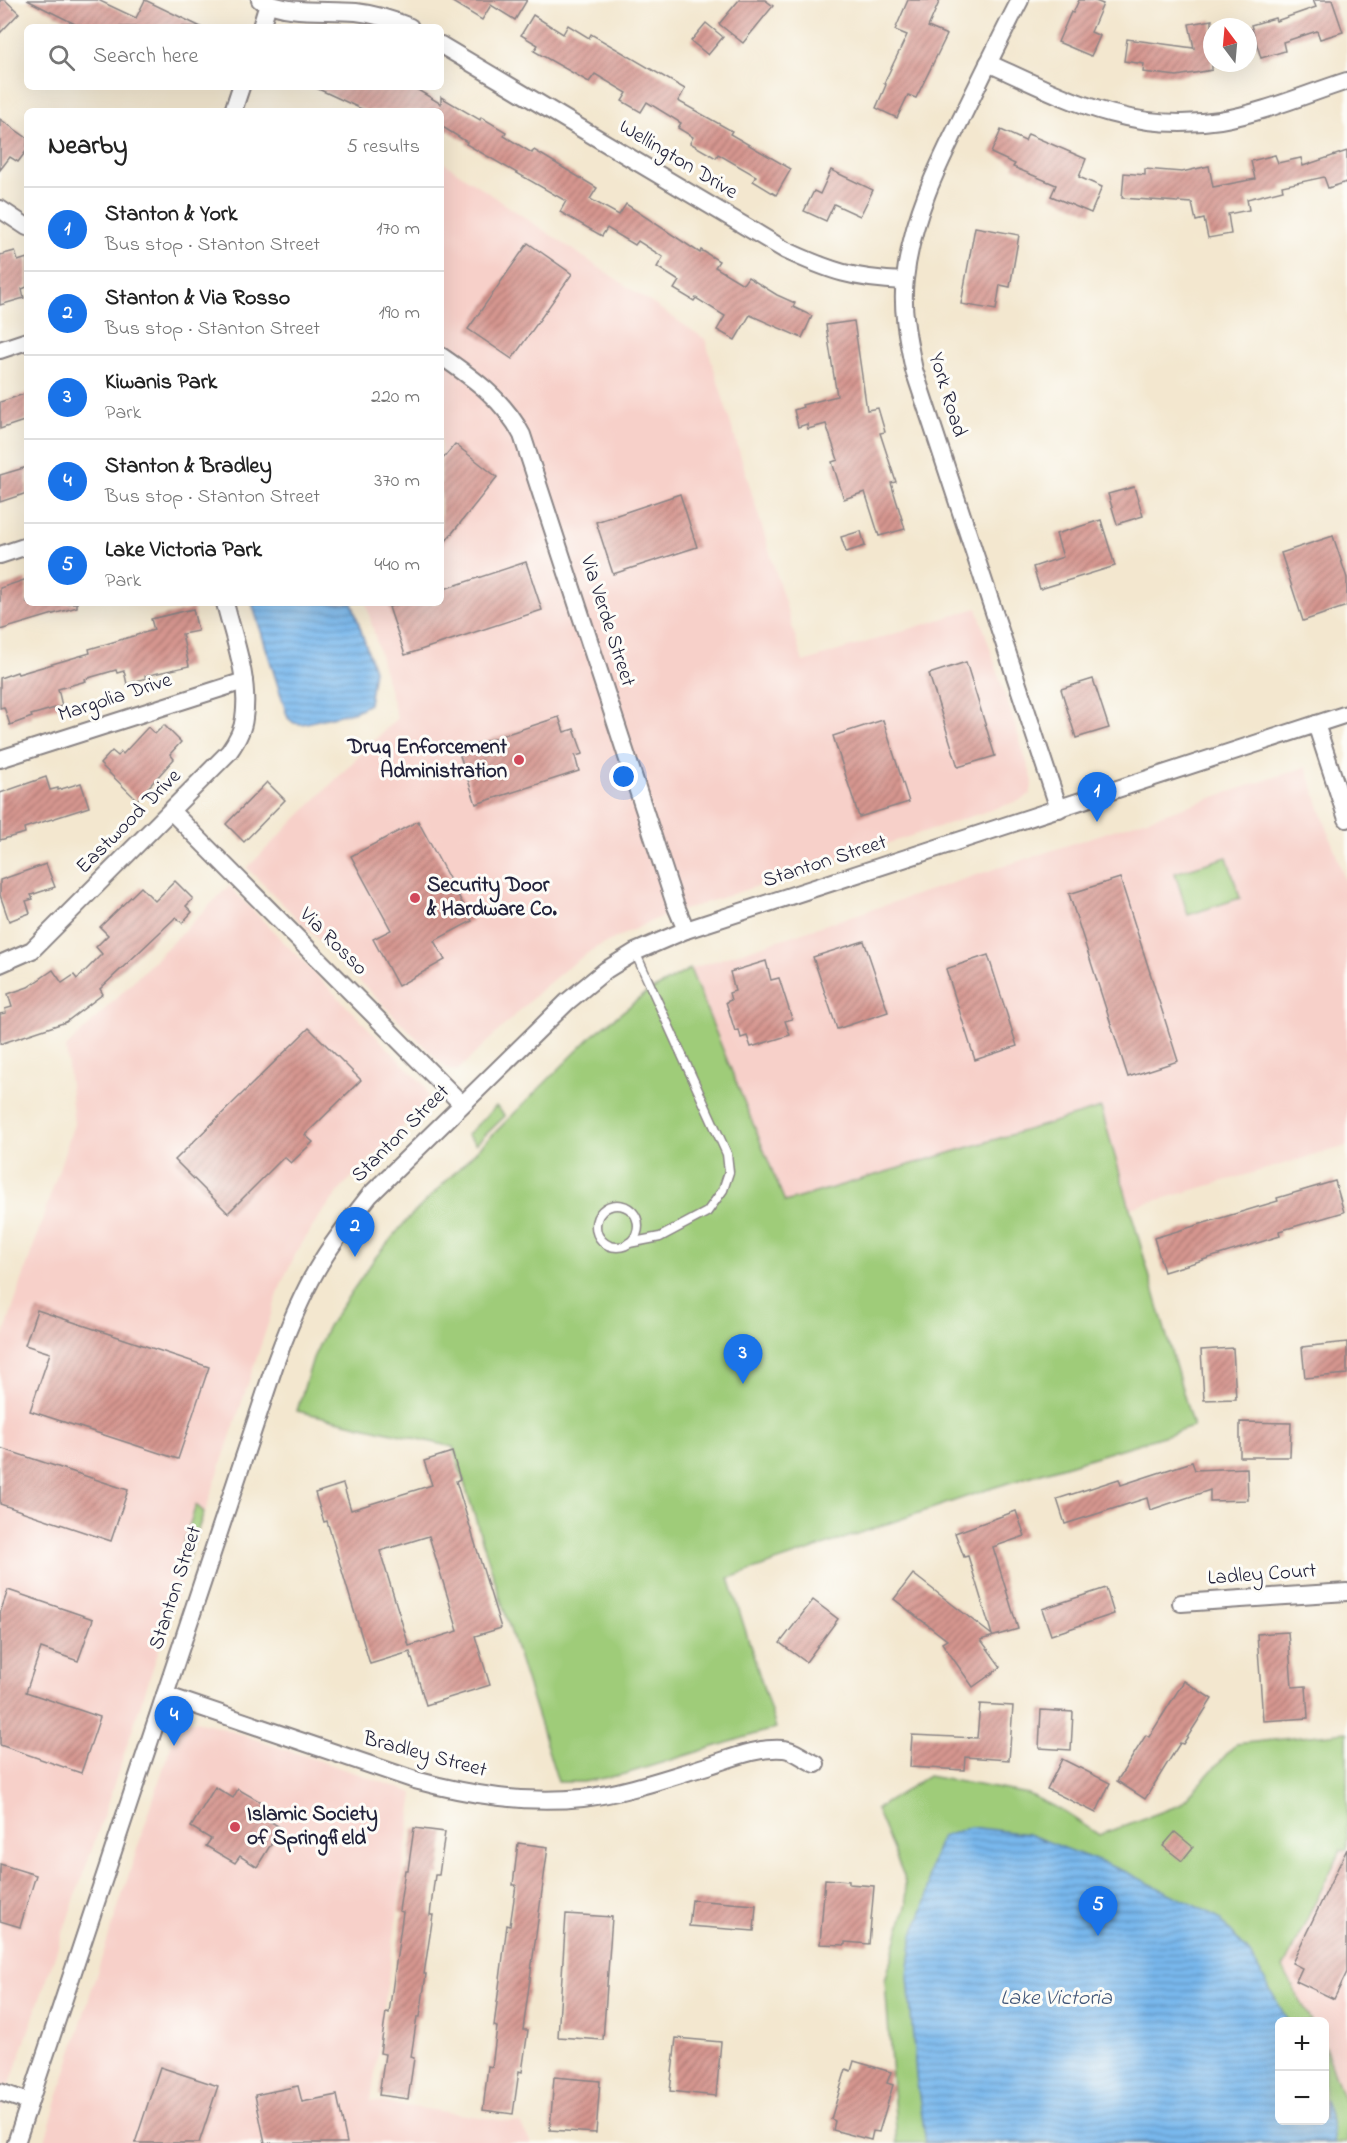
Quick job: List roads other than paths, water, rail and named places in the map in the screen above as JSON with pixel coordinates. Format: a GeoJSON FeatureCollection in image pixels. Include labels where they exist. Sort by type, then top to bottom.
{"type":"FeatureCollection","features":[{"type":"Feature","properties":{"kind":"street","name":"York Road"},"geometry":{"type":"LineString","coordinates":[[1020,0],[931,182],[914,226],[904,281],[908,342],[915,370],[1059,809]]}},
{"type":"Feature","properties":{"kind":"street"},"geometry":{"type":"LineString","coordinates":[[261,24],[264,2],[301,10],[357,12],[380,16],[402,24]]}},
{"type":"Feature","properties":{"kind":"street","name":"Wellington Drive"},"geometry":{"type":"LineString","coordinates":[[444,47],[785,250],[844,275],[875,280],[904,281]]}},
{"type":"Feature","properties":{"kind":"street"},"geometry":{"type":"LineString","coordinates":[[988,63],[1082,105],[1118,117],[1173,124],[1230,117],[1347,81]]}},
{"type":"Feature","properties":{"kind":"street"},"geometry":{"type":"LineString","coordinates":[[234,108],[240,90]]}},
{"type":"Feature","properties":{"kind":"street"},"geometry":{"type":"LineString","coordinates":[[0,209],[24,225]]}},
{"type":"Feature","properties":{"kind":"street"},"geometry":{"type":"LineString","coordinates":[[0,350],[24,342]]}},
{"type":"Feature","properties":{"kind":"street","name":"Via Verde Street"},"geometry":{"type":"LineString","coordinates":[[444,358],[495,397],[513,417],[522,435],[675,904],[686,930]]}},
{"type":"Feature","properties":{"kind":"street"},"geometry":{"type":"LineString","coordinates":[[0,555],[24,547]]}},
{"type":"Feature","properties":{"kind":"street","name":"Eastwood Drive"},"geometry":{"type":"LineString","coordinates":[[0,964],[32,950],[229,752],[236,741],[244,719],[244,681],[226,606]]}},
{"type":"Feature","properties":{"kind":"street","name":"Margolia Drive"},"geometry":{"type":"LineString","coordinates":[[0,759],[244,681]]}},
{"type":"Feature","properties":{"kind":"street","name":"Stanton Street"},"geometry":{"type":"LineString","coordinates":[[16,2143],[276,1361],[298,1306],[322,1260],[344,1227],[370,1195],[567,1002],[606,970],[635,952],[686,930],[1347,714]]}},
{"type":"Feature","properties":{"kind":"street"},"geometry":{"type":"LineString","coordinates":[[1316,724],[1347,819]]}},
{"type":"Feature","properties":{"kind":"street","name":"Via Rosso"},"geometry":{"type":"LineString","coordinates":[[171,811],[462,1104]]}},
{"type":"Feature","properties":{"kind":"street","name":"Ladley Court"},"geometry":{"type":"LineString","coordinates":[[1181,1603],[1347,1592]]}},
{"type":"Feature","properties":{"kind":"street","name":"Bradley Street"},"geometry":{"type":"LineString","coordinates":[[165,1695],[415,1780],[496,1798],[524,1800],[584,1798],[644,1785],[756,1750],[785,1748],[816,1764]]}},
{"type":"Feature","properties":{"kind":"street"},"geometry":{"type":"LineString","coordinates":[[0,2092],[29,2102]]}},
{"type":"Feature","properties":{"kind":"lane"},"geometry":{"type":"LineString","coordinates":[[628,1243],[637,1232],[636,1218],[627,1208],[620,1206],[607,1208],[598,1217],[596,1224],[599,1236],[608,1245],[615,1247],[660,1237],[707,1212],[723,1190],[729,1172],[727,1154],[635,952]]}},
{"type":"Feature","properties":{"kind":"water"},"geometry":{"type":"Polygon","coordinates":[[[253,606],[353,606],[374,670],[369,704],[356,711],[302,724],[294,723],[288,718],[253,606]]]}},
{"type":"Feature","properties":{"kind":"water","name":"Lake Victoria"},"geometry":{"type":"Polygon","coordinates":[[[970,1827],[1028,1834],[1124,1871],[1218,1917],[1250,1954],[1286,2017],[1275,2017],[1275,2125],[1329,2125],[1329,2112],[1335,2143],[926,2143],[916,2076],[908,1976],[913,1934],[927,1899],[930,1868],[941,1837],[970,1827]]]}},
{"type":"Feature","properties":{"kind":"place","name":"Drug Enforcement Administration"},"geometry":{"type":"Point","coordinates":[519,760]}},
{"type":"Feature","properties":{"kind":"place","name":"Stanton & York"},"geometry":{"type":"Point","coordinates":[1097,822]}},
{"type":"Feature","properties":{"kind":"place","name":"Security Door & Hardware Co."},"geometry":{"type":"Point","coordinates":[415,898]}},
{"type":"Feature","properties":{"kind":"place","name":"Stanton & Via Rosso"},"geometry":{"type":"Point","coordinates":[355,1257]}},
{"type":"Feature","properties":{"kind":"place","name":"Kiwanis Park"},"geometry":{"type":"Point","coordinates":[743,1384]}},
{"type":"Feature","properties":{"kind":"place","name":"Stanton & Bradley"},"geometry":{"type":"Point","coordinates":[174,1746]}},
{"type":"Feature","properties":{"kind":"place","name":"Islamic Society of Springfield"},"geometry":{"type":"Point","coordinates":[235,1827]}},
{"type":"Feature","properties":{"kind":"place","name":"Lake Victoria Park"},"geometry":{"type":"Point","coordinates":[1098,1936]}}]}
